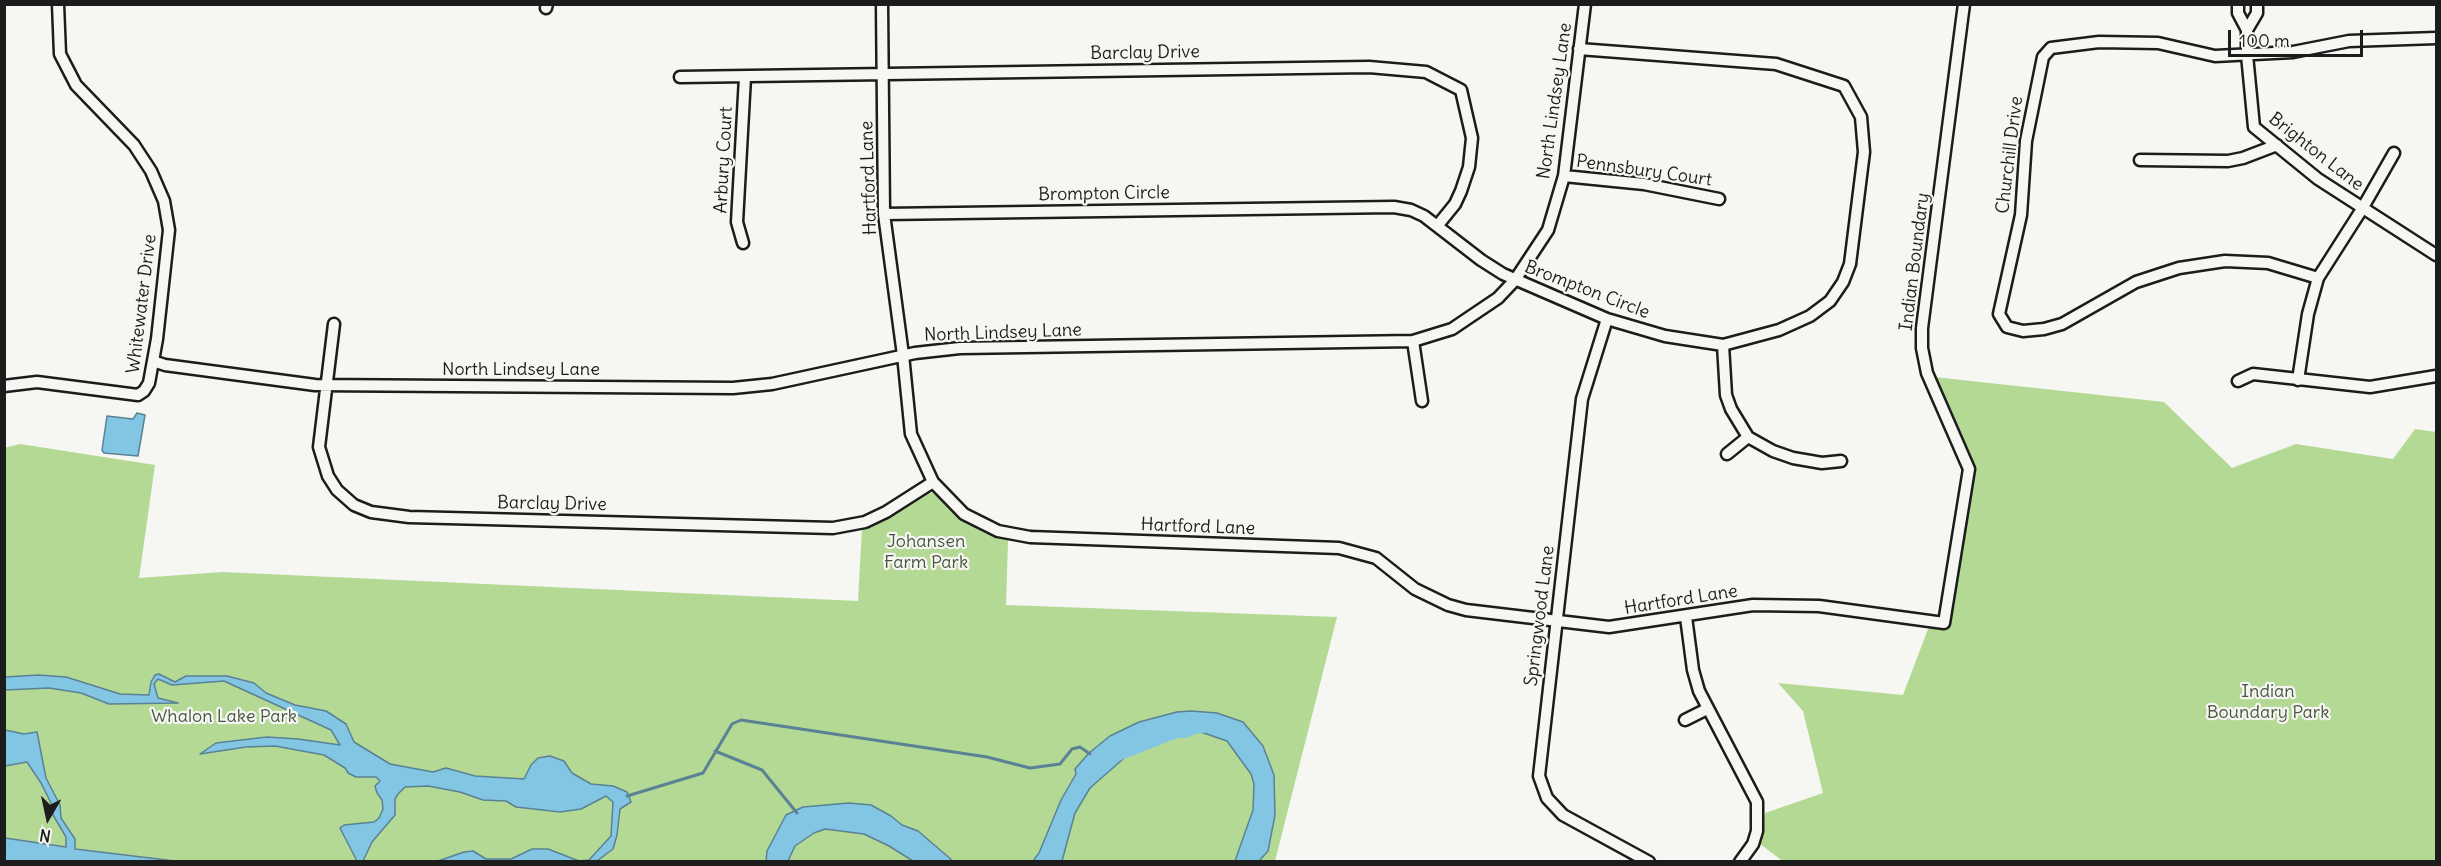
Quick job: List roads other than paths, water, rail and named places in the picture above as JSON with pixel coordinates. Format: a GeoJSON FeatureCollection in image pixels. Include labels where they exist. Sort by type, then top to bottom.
{"type":"FeatureCollection","features":[{"type":"Feature","properties":{"kind":"street","name":"Whitewater Drive"},"geometry":{"type":"LineString","coordinates":[[4,386],[37,382],[138,395],[147,387],[153,361],[167,258],[169,230],[165,201],[151,171],[134,145],[76,85],[60,54],[58,4]]}},
{"type":"Feature","properties":{"kind":"street","name":"Hartford Lane"},"geometry":{"type":"LineString","coordinates":[[882,4],[884,214],[911,434],[933,482],[964,514],[981,524],[1014,535],[1339,548],[1376,558],[1415,589],[1448,605],[1609,627],[1753,605],[1819,606],[1944,623]]}},
{"type":"Feature","properties":{"kind":"street","name":"North Lindsey Lane"},"geometry":{"type":"LineString","coordinates":[[153,361],[165,365],[326,385],[733,388],[772,384],[903,355],[978,348],[1413,341],[1452,329],[1480,312],[1515,280],[1548,230],[1564,176],[1585,4]]}},
{"type":"Feature","properties":{"kind":"street","name":"Indian Boundary"},"geometry":{"type":"LineString","coordinates":[[1944,623],[1969,469],[1927,373],[1922,348],[1964,4]]}},
{"type":"Feature","properties":{"kind":"street","name":"Brighton Lane"},"geometry":{"type":"LineString","coordinates":[[2238,4],[2238,13],[2247,30],[2247,55],[2254,126],[2318,179],[2436,255]]}},
{"type":"Feature","properties":{"kind":"street","name":"Brighton Lane"},"geometry":{"type":"LineString","coordinates":[[2247,30],[2257,13],[2257,4]]}},
{"type":"Feature","properties":{"kind":"street","name":"Churchill Drive"},"geometry":{"type":"LineString","coordinates":[[2318,278],[2268,263],[2225,261],[2179,268],[2136,282],[2062,324],[2023,331],[2007,327],[1999,314],[2021,215],[2026,141],[2043,57],[2052,48],[2099,42],[2158,43],[2204,54],[2247,55],[2293,52],[2349,41],[2436,38]]}},
{"type":"Feature","properties":{"kind":"street","name":"Brompton Circle"},"geometry":{"type":"LineString","coordinates":[[884,214],[1376,206],[1411,210],[1438,225],[1480,260],[1515,280],[1607,319],[1665,336],[1723,345],[1779,330],[1810,316],[1830,301],[1843,282],[1850,264],[1864,152],[1861,117],[1844,86],[1776,64],[1579,49]]}},
{"type":"Feature","properties":{"kind":"street","name":"Barclay Drive"},"geometry":{"type":"LineString","coordinates":[[680,77],[1369,67],[1426,72],[1461,90],[1472,138],[1469,167],[1461,191],[1455,204],[1438,225]]}},
{"type":"Feature","properties":{"kind":"street","name":"Arbury Court"},"geometry":{"type":"LineString","coordinates":[[743,243],[737,222],[745,77]]}},
{"type":"Feature","properties":{"kind":"street"},"geometry":{"type":"LineString","coordinates":[[2140,160],[2228,161],[2243,158],[2277,145]]}},
{"type":"Feature","properties":{"kind":"street"},"geometry":{"type":"LineString","coordinates":[[2298,380],[2308,314],[2318,278],[2394,153]]}},
{"type":"Feature","properties":{"kind":"street","name":"Pennsbury Court"},"geometry":{"type":"LineString","coordinates":[[1564,176],[1644,184],[1719,198]]}},
{"type":"Feature","properties":{"kind":"street","name":"Springwood Lane"},"geometry":{"type":"LineString","coordinates":[[1607,319],[1582,399],[1539,762],[1542,789],[1553,806],[1563,815],[1649,861]]}},
{"type":"Feature","properties":{"kind":"street","name":"Barclay Drive"},"geometry":{"type":"LineString","coordinates":[[334,324],[319,447],[328,476],[337,490],[354,505],[386,515],[833,528],[865,522],[886,512],[933,482]]}},
{"type":"Feature","properties":{"kind":"street"},"geometry":{"type":"LineString","coordinates":[[1413,341],[1422,401]]}},
{"type":"Feature","properties":{"kind":"street"},"geometry":{"type":"LineString","coordinates":[[1723,345],[1726,395],[1731,409],[1748,437],[1767,449],[1793,458],[1822,464],[1841,460]]}},
{"type":"Feature","properties":{"kind":"street"},"geometry":{"type":"LineString","coordinates":[[2238,381],[2253,374],[2370,387],[2436,376]]}},
{"type":"Feature","properties":{"kind":"street"},"geometry":{"type":"LineString","coordinates":[[1727,454],[1748,437]]}},
{"type":"Feature","properties":{"kind":"street"},"geometry":{"type":"LineString","coordinates":[[1686,617],[1693,670],[1707,710],[1757,802],[1757,831],[1753,844],[1740,861]]}},
{"type":"Feature","properties":{"kind":"street"},"geometry":{"type":"LineString","coordinates":[[1685,720],[1707,710]]}},
{"type":"Feature","properties":{"kind":"water"},"geometry":{"type":"Polygon","coordinates":[[[137,413],[145,415],[138,456],[104,453],[102,450],[107,416],[133,419],[137,413]]]}},
{"type":"Feature","properties":{"kind":"water"},"geometry":{"type":"Polygon","coordinates":[[[159,674],[175,682],[186,676],[227,676],[254,683],[266,693],[295,705],[326,711],[346,724],[354,742],[390,764],[433,772],[446,768],[475,776],[524,779],[531,765],[538,758],[550,756],[564,761],[572,773],[591,784],[613,786],[627,792],[631,802],[620,809],[613,849],[597,861],[579,861],[589,860],[611,836],[613,802],[606,796],[581,809],[560,812],[516,807],[506,801],[483,800],[460,792],[428,786],[405,787],[395,799],[395,815],[372,842],[363,861],[357,861],[340,828],[344,825],[374,822],[379,818],[383,809],[382,800],[375,786],[380,781],[376,777],[356,777],[324,755],[275,746],[246,747],[200,754],[216,743],[267,737],[340,745],[331,730],[224,681],[172,685],[158,679],[154,684],[158,698],[178,703],[109,704],[81,693],[49,688],[5,690],[5,677],[38,675],[66,677],[120,694],[149,695],[151,682],[155,675],[159,674]]]}},
{"type":"Feature","properties":{"kind":"water"},"geometry":{"type":"Polygon","coordinates":[[[1177,712],[1217,713],[1243,722],[1263,746],[1274,775],[1275,815],[1268,851],[1259,861],[1235,861],[1253,810],[1254,784],[1251,774],[1227,741],[1198,731],[1193,726],[1185,730],[1176,730],[1139,745],[1090,788],[1075,813],[1062,861],[1033,861],[1039,853],[1061,800],[1076,774],[1075,769],[1089,753],[1110,736],[1139,722],[1177,712]]]}},
{"type":"Feature","properties":{"kind":"water"},"geometry":{"type":"Polygon","coordinates":[[[5,730],[24,734],[37,732],[46,778],[60,805],[61,818],[75,839],[75,849],[175,861],[5,861],[5,838],[66,847],[66,837],[53,815],[53,807],[41,783],[27,762],[5,766],[5,730]]]}},
{"type":"Feature","properties":{"kind":"water"},"geometry":{"type":"Polygon","coordinates":[[[849,803],[871,805],[902,825],[918,831],[953,861],[913,861],[864,834],[825,829],[814,833],[795,846],[788,861],[766,861],[767,851],[786,815],[803,807],[849,803]]]}},
{"type":"Feature","properties":{"kind":"water"},"geometry":{"type":"Polygon","coordinates":[[[532,849],[548,849],[579,861],[438,861],[473,851],[486,859],[511,859],[532,849]]]}},
{"type":"Feature","properties":{"kind":"waterway"},"geometry":{"type":"LineString","coordinates":[[627,796],[703,773],[732,724],[741,720],[987,757],[1030,768],[1060,764],[1072,749],[1080,747],[1090,754]]}},
{"type":"Feature","properties":{"kind":"waterway"},"geometry":{"type":"LineString","coordinates":[[1117,753],[1176,730],[1203,725]]}},
{"type":"Feature","properties":{"kind":"waterway"},"geometry":{"type":"LineString","coordinates":[[715,751],[762,770],[797,813]]}},
{"type":"Feature","properties":{"kind":"park label","name":"Johansen Farm Park"},"geometry":{"type":"Point","coordinates":[926,552]}},
{"type":"Feature","properties":{"kind":"park label","name":"Indian Boundary Park"},"geometry":{"type":"Point","coordinates":[2268,702]}},
{"type":"Feature","properties":{"kind":"park label","name":"Whalon Lake Park"},"geometry":{"type":"Point","coordinates":[224,717]}}]}
